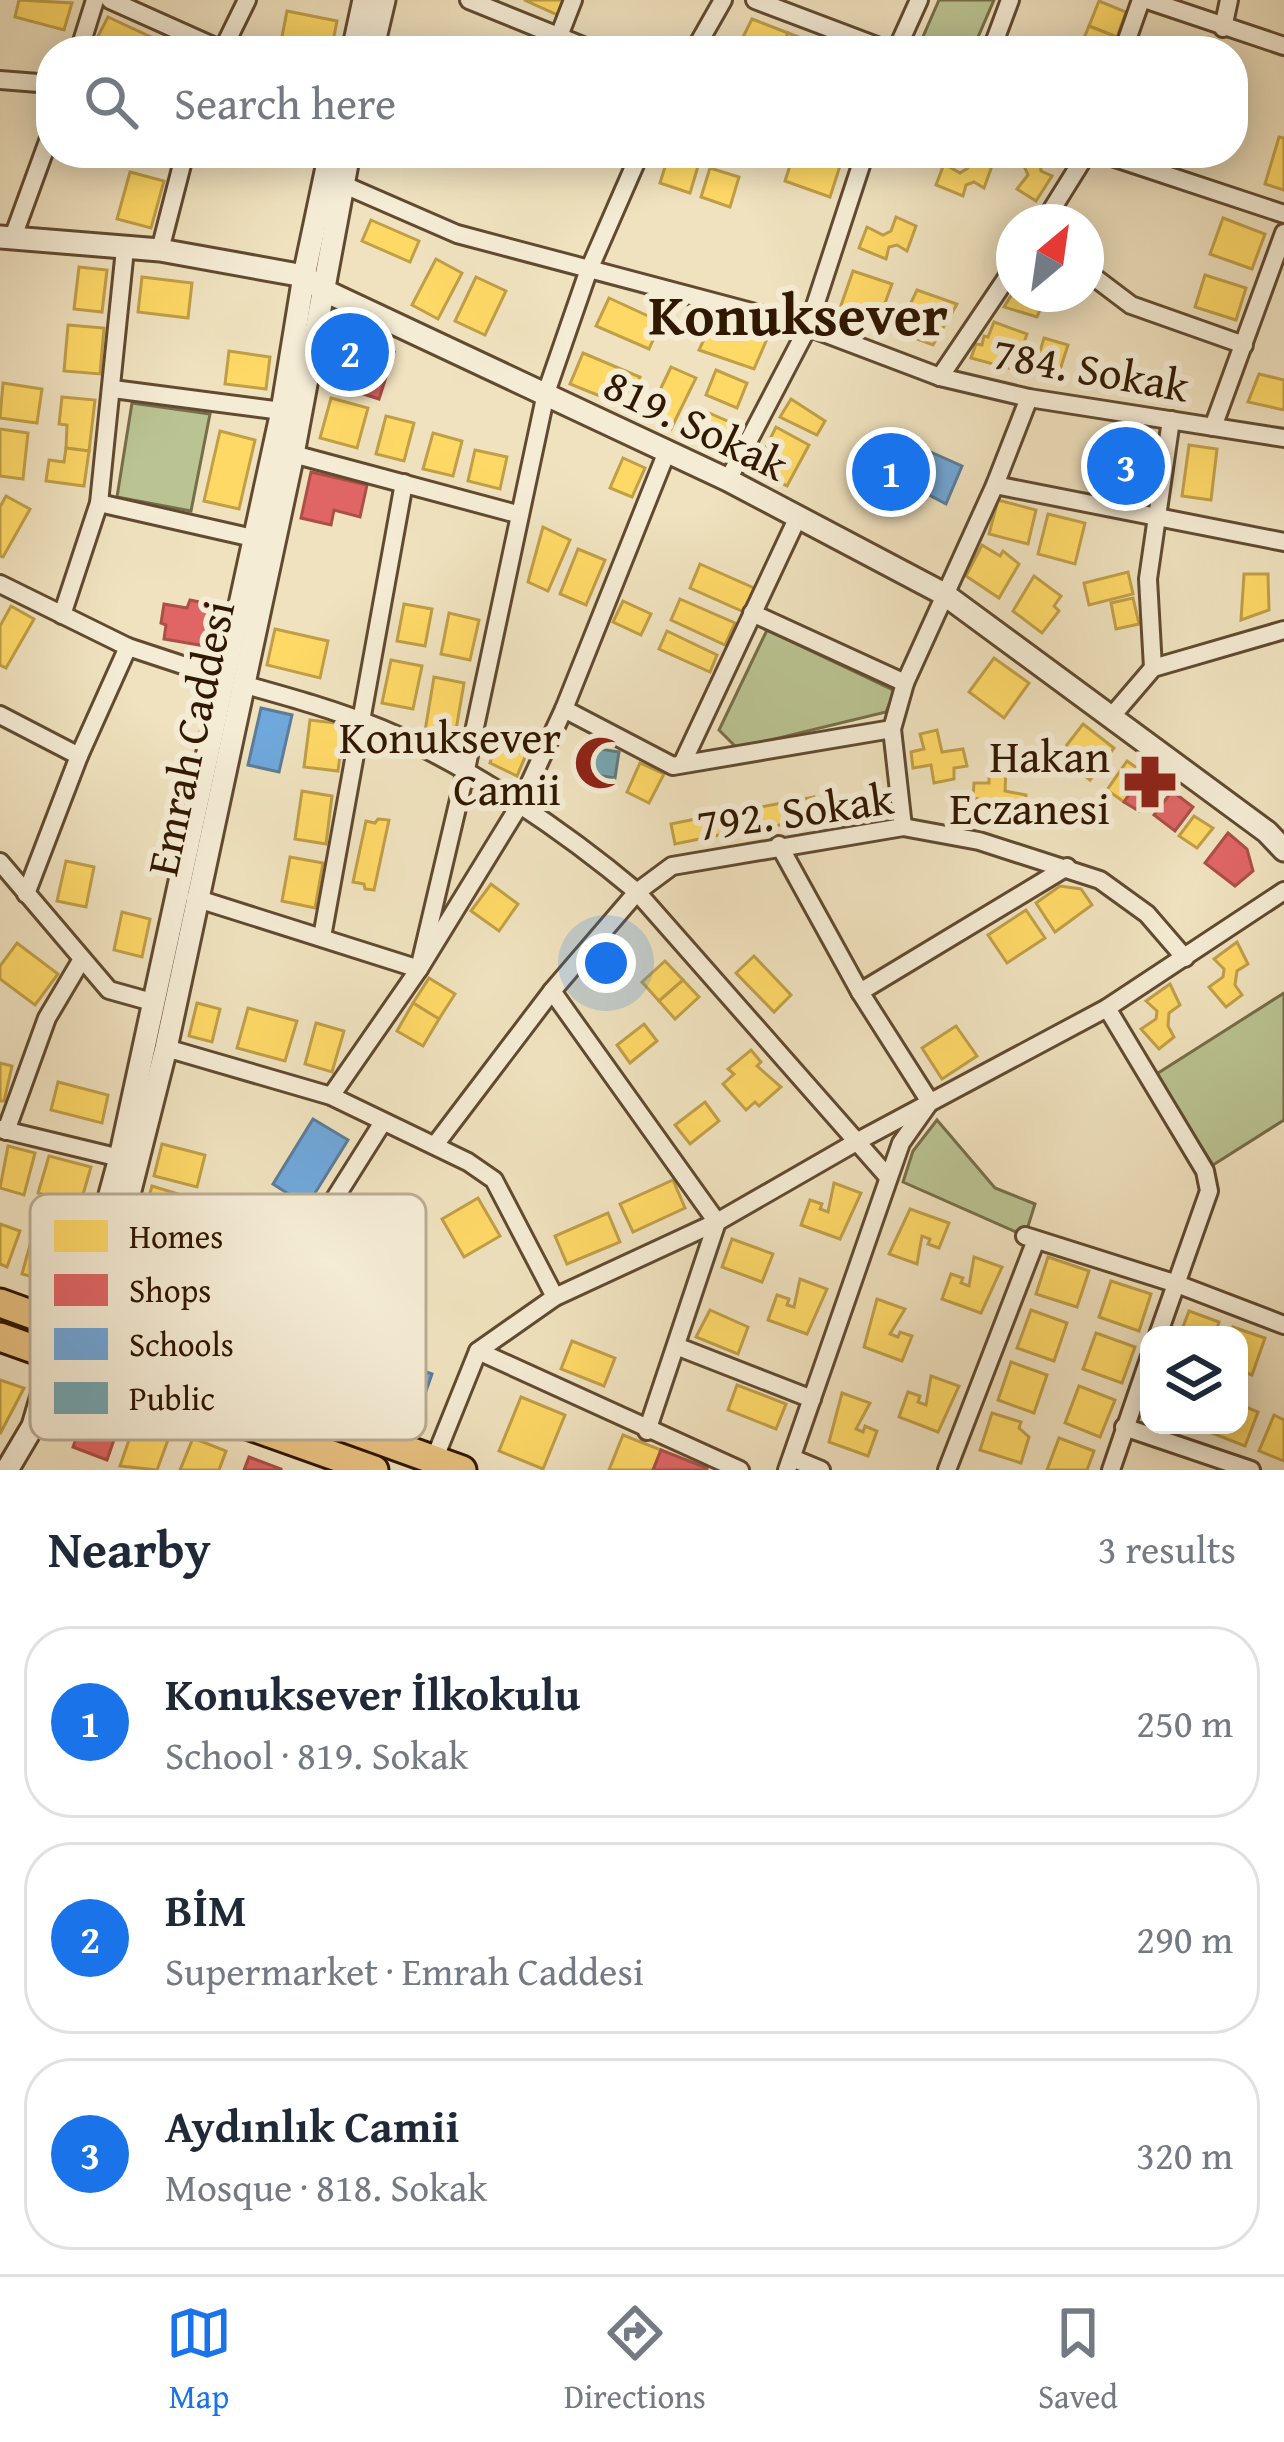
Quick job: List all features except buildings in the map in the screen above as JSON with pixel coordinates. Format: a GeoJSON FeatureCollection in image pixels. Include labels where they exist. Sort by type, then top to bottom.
{"type":"FeatureCollection","features":[{"type":"Feature","properties":{"kind":"main road"},"geometry":{"type":"LineString","coordinates":[[0,1303],[30,1314]]}},
{"type":"Feature","properties":{"kind":"main road"},"geometry":{"type":"LineString","coordinates":[[0,1337],[30,1348]]}},
{"type":"Feature","properties":{"kind":"main road"},"geometry":{"type":"LineString","coordinates":[[289,1440],[374,1470]]}},
{"type":"Feature","properties":{"kind":"main road"},"geometry":{"type":"LineString","coordinates":[[379,1440],[462,1470]]}},
{"type":"Feature","properties":{"kind":"street"},"geometry":{"type":"LineString","coordinates":[[84,36],[95,0]]}},
{"type":"Feature","properties":{"kind":"street"},"geometry":{"type":"LineString","coordinates":[[110,0],[191,36]]}},
{"type":"Feature","properties":{"kind":"street"},"geometry":{"type":"LineString","coordinates":[[229,36],[247,0]]}},
{"type":"Feature","properties":{"kind":"street"},"geometry":{"type":"LineString","coordinates":[[356,36],[364,0]]}},
{"type":"Feature","properties":{"kind":"street"},"geometry":{"type":"LineString","coordinates":[[376,36],[384,0]]}},
{"type":"Feature","properties":{"kind":"street"},"geometry":{"type":"LineString","coordinates":[[469,0],[559,36],[573,0]]}},
{"type":"Feature","properties":{"kind":"street"},"geometry":{"type":"LineString","coordinates":[[703,36],[723,0]]}},
{"type":"Feature","properties":{"kind":"street"},"geometry":{"type":"LineString","coordinates":[[755,0],[852,36]]}},
{"type":"Feature","properties":{"kind":"street"},"geometry":{"type":"LineString","coordinates":[[901,36],[919,0]]}},
{"type":"Feature","properties":{"kind":"street"},"geometry":{"type":"LineString","coordinates":[[997,36],[1010,0]]}},
{"type":"Feature","properties":{"kind":"street"},"geometry":{"type":"LineString","coordinates":[[1129,36],[1144,0],[1284,46]]}},
{"type":"Feature","properties":{"kind":"street"},"geometry":{"type":"LineString","coordinates":[[1223,28],[1229,0]]}},
{"type":"Feature","properties":{"kind":"street"},"geometry":{"type":"LineString","coordinates":[[0,80],[36,83]]}},
{"type":"Feature","properties":{"kind":"street"},"geometry":{"type":"LineString","coordinates":[[4,241],[36,168]]}},
{"type":"Feature","properties":{"kind":"street"},"geometry":{"type":"LineString","coordinates":[[160,250],[181,168]]}},
{"type":"Feature","properties":{"kind":"street","name":"Emrah Caddesi"},"geometry":{"type":"LineString","coordinates":[[123,1194],[166,1048],[253,538],[327,168]]}},
{"type":"Feature","properties":{"kind":"street","name":"Emrah Caddesi"},"geometry":{"type":"LineString","coordinates":[[112,1194],[152,1002],[293,454],[346,168]]}},
{"type":"Feature","properties":{"kind":"street"},"geometry":{"type":"LineString","coordinates":[[419,969],[546,393],[588,272],[633,168]]}},
{"type":"Feature","properties":{"kind":"street"},"geometry":{"type":"LineString","coordinates":[[728,480],[808,327],[860,168]]}},
{"type":"Feature","properties":{"kind":"street"},"geometry":{"type":"LineString","coordinates":[[1055,204],[1078,168]]}},
{"type":"Feature","properties":{"kind":"street"},"geometry":{"type":"LineString","coordinates":[[1145,168],[1284,214]]}},
{"type":"Feature","properties":{"kind":"street","name":"784. Sokak"},"geometry":{"type":"LineString","coordinates":[[342,184],[457,235],[808,327],[940,376],[1029,398],[1284,438]]}},
{"type":"Feature","properties":{"kind":"street"},"geometry":{"type":"LineString","coordinates":[[1213,427],[1284,233]]}},
{"type":"Feature","properties":{"kind":"street","name":"819. Sokak"},"geometry":{"type":"LineString","coordinates":[[4,241],[160,250],[304,276],[323,290],[728,480],[944,594],[1267,832],[1284,850]]}},
{"type":"Feature","properties":{"kind":"street"},"geometry":{"type":"LineString","coordinates":[[62,615],[99,503],[125,249]]}},
{"type":"Feature","properties":{"kind":"street"},"geometry":{"type":"LineString","coordinates":[[1104,285],[1131,305],[1244,345]]}},
{"type":"Feature","properties":{"kind":"street"},"geometry":{"type":"LineString","coordinates":[[940,376],[996,294]]}},
{"type":"Feature","properties":{"kind":"street"},"geometry":{"type":"LineString","coordinates":[[113,389],[282,411]]}},
{"type":"Feature","properties":{"kind":"street"},"geometry":{"type":"LineString","coordinates":[[903,827],[892,730],[905,683],[1029,398]]}},
{"type":"Feature","properties":{"kind":"street"},"geometry":{"type":"LineString","coordinates":[[1153,668],[1148,579],[1171,420]]}},
{"type":"Feature","properties":{"kind":"street"},"geometry":{"type":"LineString","coordinates":[[293,454],[517,514]]}},
{"type":"Feature","properties":{"kind":"street"},"geometry":{"type":"LineString","coordinates":[[332,1096],[419,969],[519,806],[666,454]]}},
{"type":"Feature","properties":{"kind":"street"},"geometry":{"type":"LineString","coordinates":[[322,937],[404,483]]}},
{"type":"Feature","properties":{"kind":"street"},"geometry":{"type":"LineString","coordinates":[[995,485],[1284,542]]}},
{"type":"Feature","properties":{"kind":"street"},"geometry":{"type":"LineString","coordinates":[[99,503],[253,538]]}},
{"type":"Feature","properties":{"kind":"street"},"geometry":{"type":"LineString","coordinates":[[682,764],[797,519]]}},
{"type":"Feature","properties":{"kind":"street"},"geometry":{"type":"LineString","coordinates":[[0,584],[128,647],[359,721],[427,750],[519,806],[598,859],[637,892],[889,1178]]}},
{"type":"Feature","properties":{"kind":"street"},"geometry":{"type":"LineString","coordinates":[[752,614],[905,683]]}},
{"type":"Feature","properties":{"kind":"street"},"geometry":{"type":"LineString","coordinates":[[1112,717],[1153,668],[1284,630]]}},
{"type":"Feature","properties":{"kind":"street"},"geometry":{"type":"LineString","coordinates":[[26,894],[79,756],[128,647]]}},
{"type":"Feature","properties":{"kind":"street"},"geometry":{"type":"LineString","coordinates":[[563,709],[674,766],[892,730]]}},
{"type":"Feature","properties":{"kind":"street"},"geometry":{"type":"LineString","coordinates":[[0,715],[79,756]]}},
{"type":"Feature","properties":{"kind":"street","name":"792. Sokak"},"geometry":{"type":"LineString","coordinates":[[435,1144],[552,991],[637,892],[671,866],[903,827],[979,841],[1100,880],[1148,914],[1185,958]]}},
{"type":"Feature","properties":{"kind":"street"},"geometry":{"type":"LineString","coordinates":[[779,845],[860,992],[930,1102]]}},
{"type":"Feature","properties":{"kind":"street"},"geometry":{"type":"LineString","coordinates":[[0,862],[110,990],[152,1002]]}},
{"type":"Feature","properties":{"kind":"street"},"geometry":{"type":"LineString","coordinates":[[860,992],[1067,867]]}},
{"type":"Feature","properties":{"kind":"street"},"geometry":{"type":"LineString","coordinates":[[434,1460],[478,1352],[555,1297],[717,1222],[1107,1008],[1284,891]]}},
{"type":"Feature","properties":{"kind":"street"},"geometry":{"type":"LineString","coordinates":[[195,898],[419,969]]}},
{"type":"Feature","properties":{"kind":"street"},"geometry":{"type":"LineString","coordinates":[[82,959],[46,1018],[3,1130],[120,1158]]}},
{"type":"Feature","properties":{"kind":"street"},"geometry":{"type":"LineString","coordinates":[[552,991],[717,1222]]}},
{"type":"Feature","properties":{"kind":"street"},"geometry":{"type":"LineString","coordinates":[[1107,1008],[1205,1171],[1209,1191],[1161,1326]]}},
{"type":"Feature","properties":{"kind":"street"},"geometry":{"type":"LineString","coordinates":[[166,1048],[332,1096],[435,1144],[494,1180],[555,1297]]}},
{"type":"Feature","properties":{"kind":"street"},"geometry":{"type":"LineString","coordinates":[[821,1470],[790,1464],[901,1143],[930,1102]]}},
{"type":"Feature","properties":{"kind":"street"},"geometry":{"type":"LineString","coordinates":[[337,1194],[383,1121]]}},
{"type":"Feature","properties":{"kind":"street"},"geometry":{"type":"LineString","coordinates":[[647,1431],[717,1222]]}},
{"type":"Feature","properties":{"kind":"street"},"geometry":{"type":"LineString","coordinates":[[947,1470],[1030,1238],[1177,1284],[1284,1325]]}},
{"type":"Feature","properties":{"kind":"street"},"geometry":{"type":"LineString","coordinates":[[676,1346],[812,1399]]}},
{"type":"Feature","properties":{"kind":"street"},"geometry":{"type":"LineString","coordinates":[[478,1352],[740,1470]]}},
{"type":"Feature","properties":{"kind":"street"},"geometry":{"type":"LineString","coordinates":[[1111,1470],[1140,1383]]}},
{"type":"Feature","properties":{"kind":"street"},"geometry":{"type":"LineString","coordinates":[[1124,1427],[1252,1470]]}},
{"type":"Feature","properties":{"kind":"street"},"geometry":{"type":"LineString","coordinates":[[7,1470],[30,1431]]}},
{"type":"Feature","properties":{"kind":"green space"},"geometry":{"type":"Polygon","coordinates":[[[939,0],[994,0],[978,36],[923,36],[939,0]]]}},
{"type":"Feature","properties":{"kind":"green space"},"geometry":{"type":"Polygon","coordinates":[[[132,403],[210,414],[191,511],[117,497],[132,403]]]}},
{"type":"Feature","properties":{"kind":"green space"},"geometry":{"type":"Polygon","coordinates":[[[767,630],[895,691],[886,712],[737,748],[719,730],[767,630]]]}},
{"type":"Feature","properties":{"kind":"green space"},"geometry":{"type":"Polygon","coordinates":[[[1284,993],[1284,1120],[1213,1165],[1155,1075],[1284,993]]]}},
{"type":"Feature","properties":{"kind":"green space"},"geometry":{"type":"Polygon","coordinates":[[[937,1120],[995,1188],[1035,1204],[1025,1236],[903,1182],[913,1151],[937,1120]]]}},
{"type":"Feature","properties":{"kind":"place","name":"BİM"},"geometry":{"type":"Point","coordinates":[350,352]}},
{"type":"Feature","properties":{"kind":"place","name":"Aydınlık Camii"},"geometry":{"type":"Point","coordinates":[1126,466]}},
{"type":"Feature","properties":{"kind":"place","name":"Konuksever İlkokulu"},"geometry":{"type":"Point","coordinates":[891,472]}},
{"type":"Feature","properties":{"kind":"place","name":"Konuksever Camii"},"geometry":{"type":"Point","coordinates":[601,763]}},
{"type":"Feature","properties":{"kind":"place","name":"Hakan Eczanesi"},"geometry":{"type":"Point","coordinates":[1150,782]}},
{"type":"Feature","properties":{"kind":"district","name":"Konuksever"},"geometry":{"type":"Point","coordinates":[798,315]}}]}
